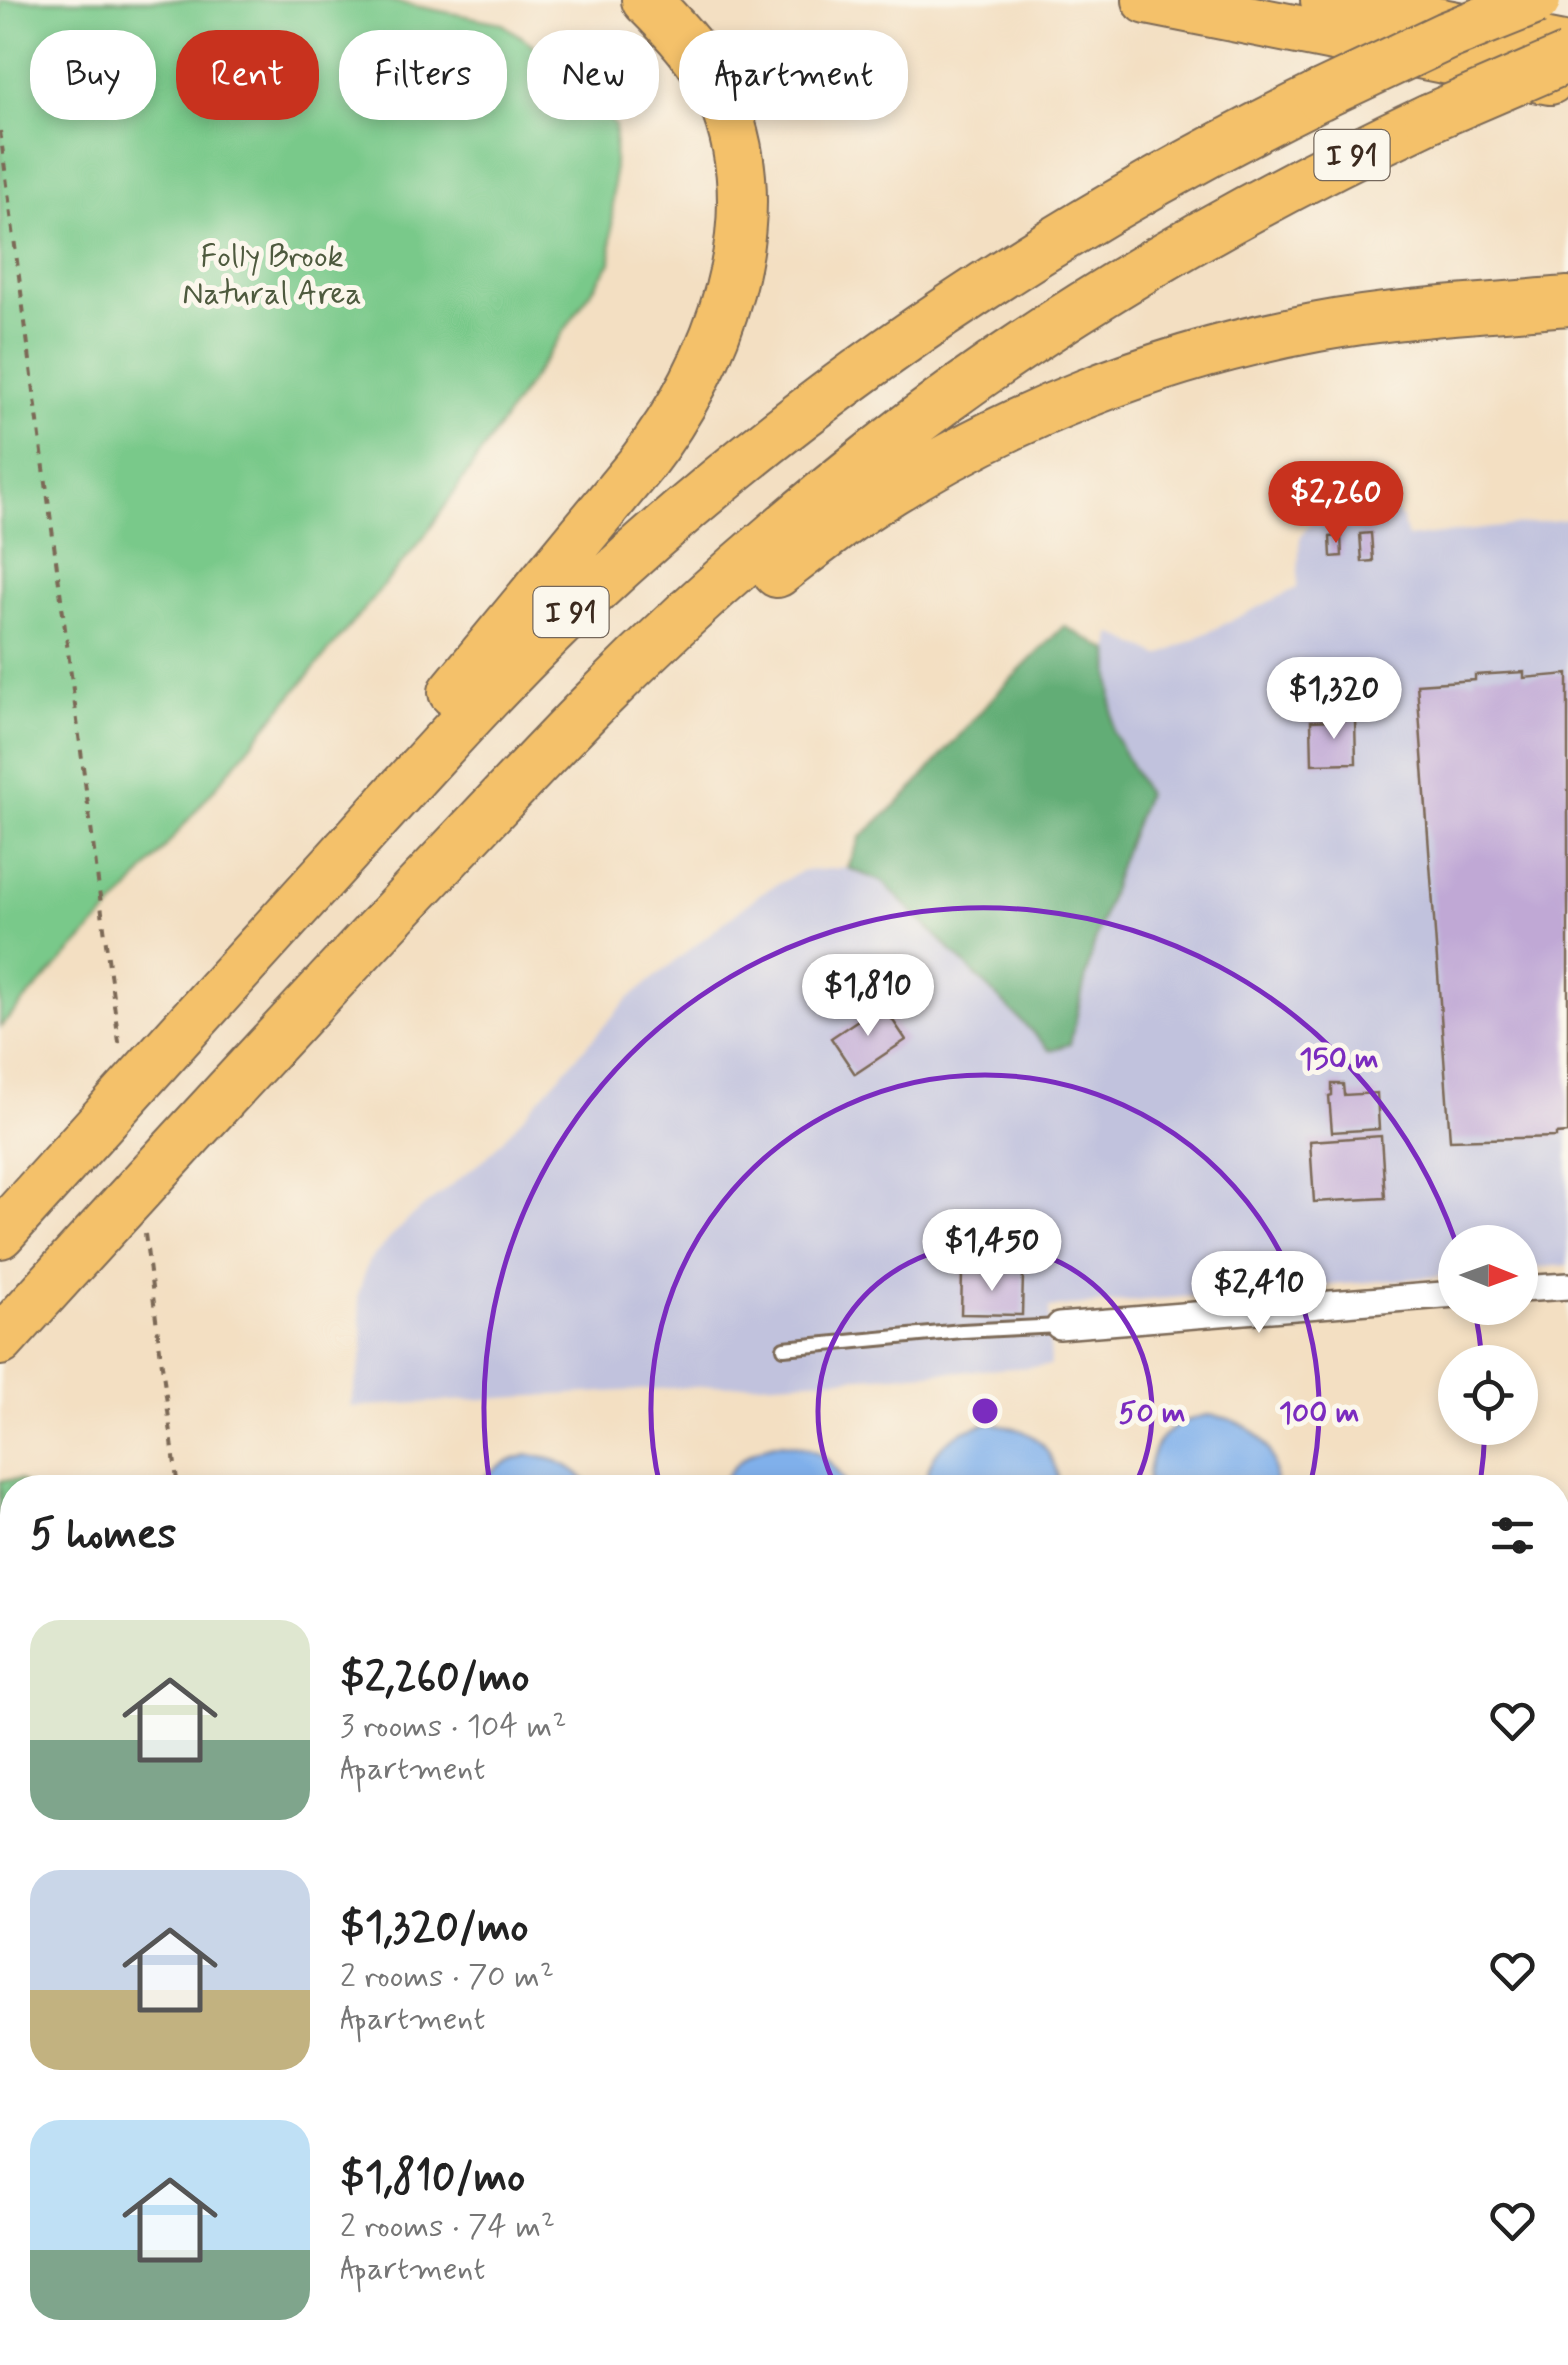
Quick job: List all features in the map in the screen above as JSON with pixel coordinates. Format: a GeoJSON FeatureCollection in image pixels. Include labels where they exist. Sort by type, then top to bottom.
{"type":"FeatureCollection","features":[{"type":"Feature","properties":{"kind":"highway"},"geometry":{"type":"LineString","coordinates":[[301,901],[374,784],[654,448],[686,399],[706,358],[727,295],[738,238],[737,156],[721,99],[707,72],[646,0]]}},
{"type":"Feature","properties":{"kind":"highway"},"geometry":{"type":"LineString","coordinates":[[1146,0],[1568,83]]}},
{"type":"Feature","properties":{"kind":"highway"},"geometry":{"type":"LineString","coordinates":[[1325,0],[1568,48]]}},
{"type":"Feature","properties":{"kind":"highway"},"geometry":{"type":"LineString","coordinates":[[1305,93],[1305,76],[1461,0]]}},
{"type":"Feature","properties":{"kind":"highway","name":"I 91"},"geometry":{"type":"LineString","coordinates":[[0,1234],[448,739],[547,636],[723,478],[993,279],[1101,212],[1252,129],[1305,93],[1536,0]]}},
{"type":"Feature","properties":{"kind":"highway","name":"I 91"},"geometry":{"type":"LineString","coordinates":[[0,1340],[182,1139],[521,778],[616,681],[722,582],[842,479],[1040,334],[1182,246],[1314,174],[1429,118],[1568,58]]}},
{"type":"Feature","properties":{"kind":"highway"},"geometry":{"type":"LineString","coordinates":[[521,778],[668,671],[733,610],[864,508],[934,466],[1034,416],[1158,368],[1298,331],[1410,315],[1568,301]]}},
{"type":"Feature","properties":{"kind":"street"},"geometry":{"type":"LineString","coordinates":[[1538,1288],[1568,1286]]}},
{"type":"Feature","properties":{"kind":"street"},"geometry":{"type":"LineString","coordinates":[[1059,1326],[1438,1295]]}},
{"type":"Feature","properties":{"kind":"lane"},"geometry":{"type":"LineString","coordinates":[[784,1348],[962,1330],[1059,1326]]}},
{"type":"Feature","properties":{"kind":"path"},"geometry":{"type":"LineString","coordinates":[[0,131],[120,1050]]}},
{"type":"Feature","properties":{"kind":"path"},"geometry":{"type":"LineString","coordinates":[[145,1234],[176,1475]]}},
{"type":"Feature","properties":{"kind":"shaded area"},"geometry":{"type":"Polygon","coordinates":[[[1381,497],[1402,519],[1407,538],[1568,519],[1568,1265],[1538,1268],[1538,1225],[1438,1225],[1438,1276],[1049,1308],[1050,1366],[350,1407],[364,1349],[358,1295],[368,1262],[407,1220],[488,1156],[629,998],[761,893],[802,871],[848,868],[883,882],[921,922],[1070,1044],[1092,951],[1146,794],[1113,732],[1109,662],[1112,633],[1160,656],[1297,588],[1300,538],[1327,498],[1381,497]]]}},
{"type":"Feature","properties":{"kind":"green space","name":"Folly Brook Natural Area"},"geometry":{"type":"Polygon","coordinates":[[[0,0],[385,0],[501,23],[527,41],[527,120],[610,120],[615,126],[611,262],[424,537],[128,892],[0,1027],[0,0]]]}},
{"type":"Feature","properties":{"kind":"green space"},"geometry":{"type":"Polygon","coordinates":[[[1064,626],[1110,651],[1113,732],[1146,794],[1092,951],[1070,1044],[1050,1050],[883,882],[848,868],[860,838],[908,794],[997,693],[1064,626]]]}},
{"type":"Feature","properties":{"kind":"water"},"geometry":{"type":"Polygon","coordinates":[[[1223,1417],[1248,1428],[1266,1446],[1274,1475],[1148,1475],[1162,1438],[1193,1419],[1223,1417]]]}},
{"type":"Feature","properties":{"kind":"water"},"geometry":{"type":"Polygon","coordinates":[[[988,1423],[1028,1434],[1045,1449],[1058,1475],[928,1475],[937,1452],[964,1431],[988,1423]]]}},
{"type":"Feature","properties":{"kind":"water"},"geometry":{"type":"Polygon","coordinates":[[[779,1443],[812,1450],[828,1460],[839,1475],[728,1475],[744,1458],[779,1443]]]}},
{"type":"Feature","properties":{"kind":"water"},"geometry":{"type":"Polygon","coordinates":[[[528,1455],[547,1458],[580,1475],[488,1475],[528,1455]]]}},
{"type":"Feature","properties":{"kind":"building"},"geometry":{"type":"Polygon","coordinates":[[[1371,533],[1373,561],[1362,562],[1360,534],[1371,533]]]}},
{"type":"Feature","properties":{"kind":"building"},"geometry":{"type":"Polygon","coordinates":[[[1341,536],[1342,556],[1331,557],[1330,537],[1341,536]]]}},
{"type":"Feature","properties":{"kind":"building"},"geometry":{"type":"Polygon","coordinates":[[[1524,672],[1524,678],[1568,674],[1568,1133],[1556,1137],[1450,1140],[1417,684],[1524,672]]]}},
{"type":"Feature","properties":{"kind":"building"},"geometry":{"type":"Polygon","coordinates":[[[1355,719],[1356,763],[1312,764],[1311,721],[1355,719]]]}},
{"type":"Feature","properties":{"kind":"building"},"geometry":{"type":"Polygon","coordinates":[[[882,1004],[906,1040],[855,1074],[831,1038],[882,1004]]]}},
{"type":"Feature","properties":{"kind":"building"},"geometry":{"type":"Polygon","coordinates":[[[1332,1084],[1343,1084],[1344,1095],[1377,1093],[1379,1129],[1332,1132],[1332,1084]]]}},
{"type":"Feature","properties":{"kind":"building"},"geometry":{"type":"Polygon","coordinates":[[[1381,1136],[1385,1198],[1314,1202],[1310,1141],[1381,1136]]]}},
{"type":"Feature","properties":{"kind":"building"},"geometry":{"type":"Polygon","coordinates":[[[962,1273],[1023,1274],[1022,1315],[961,1314],[962,1273]]]}}]}
